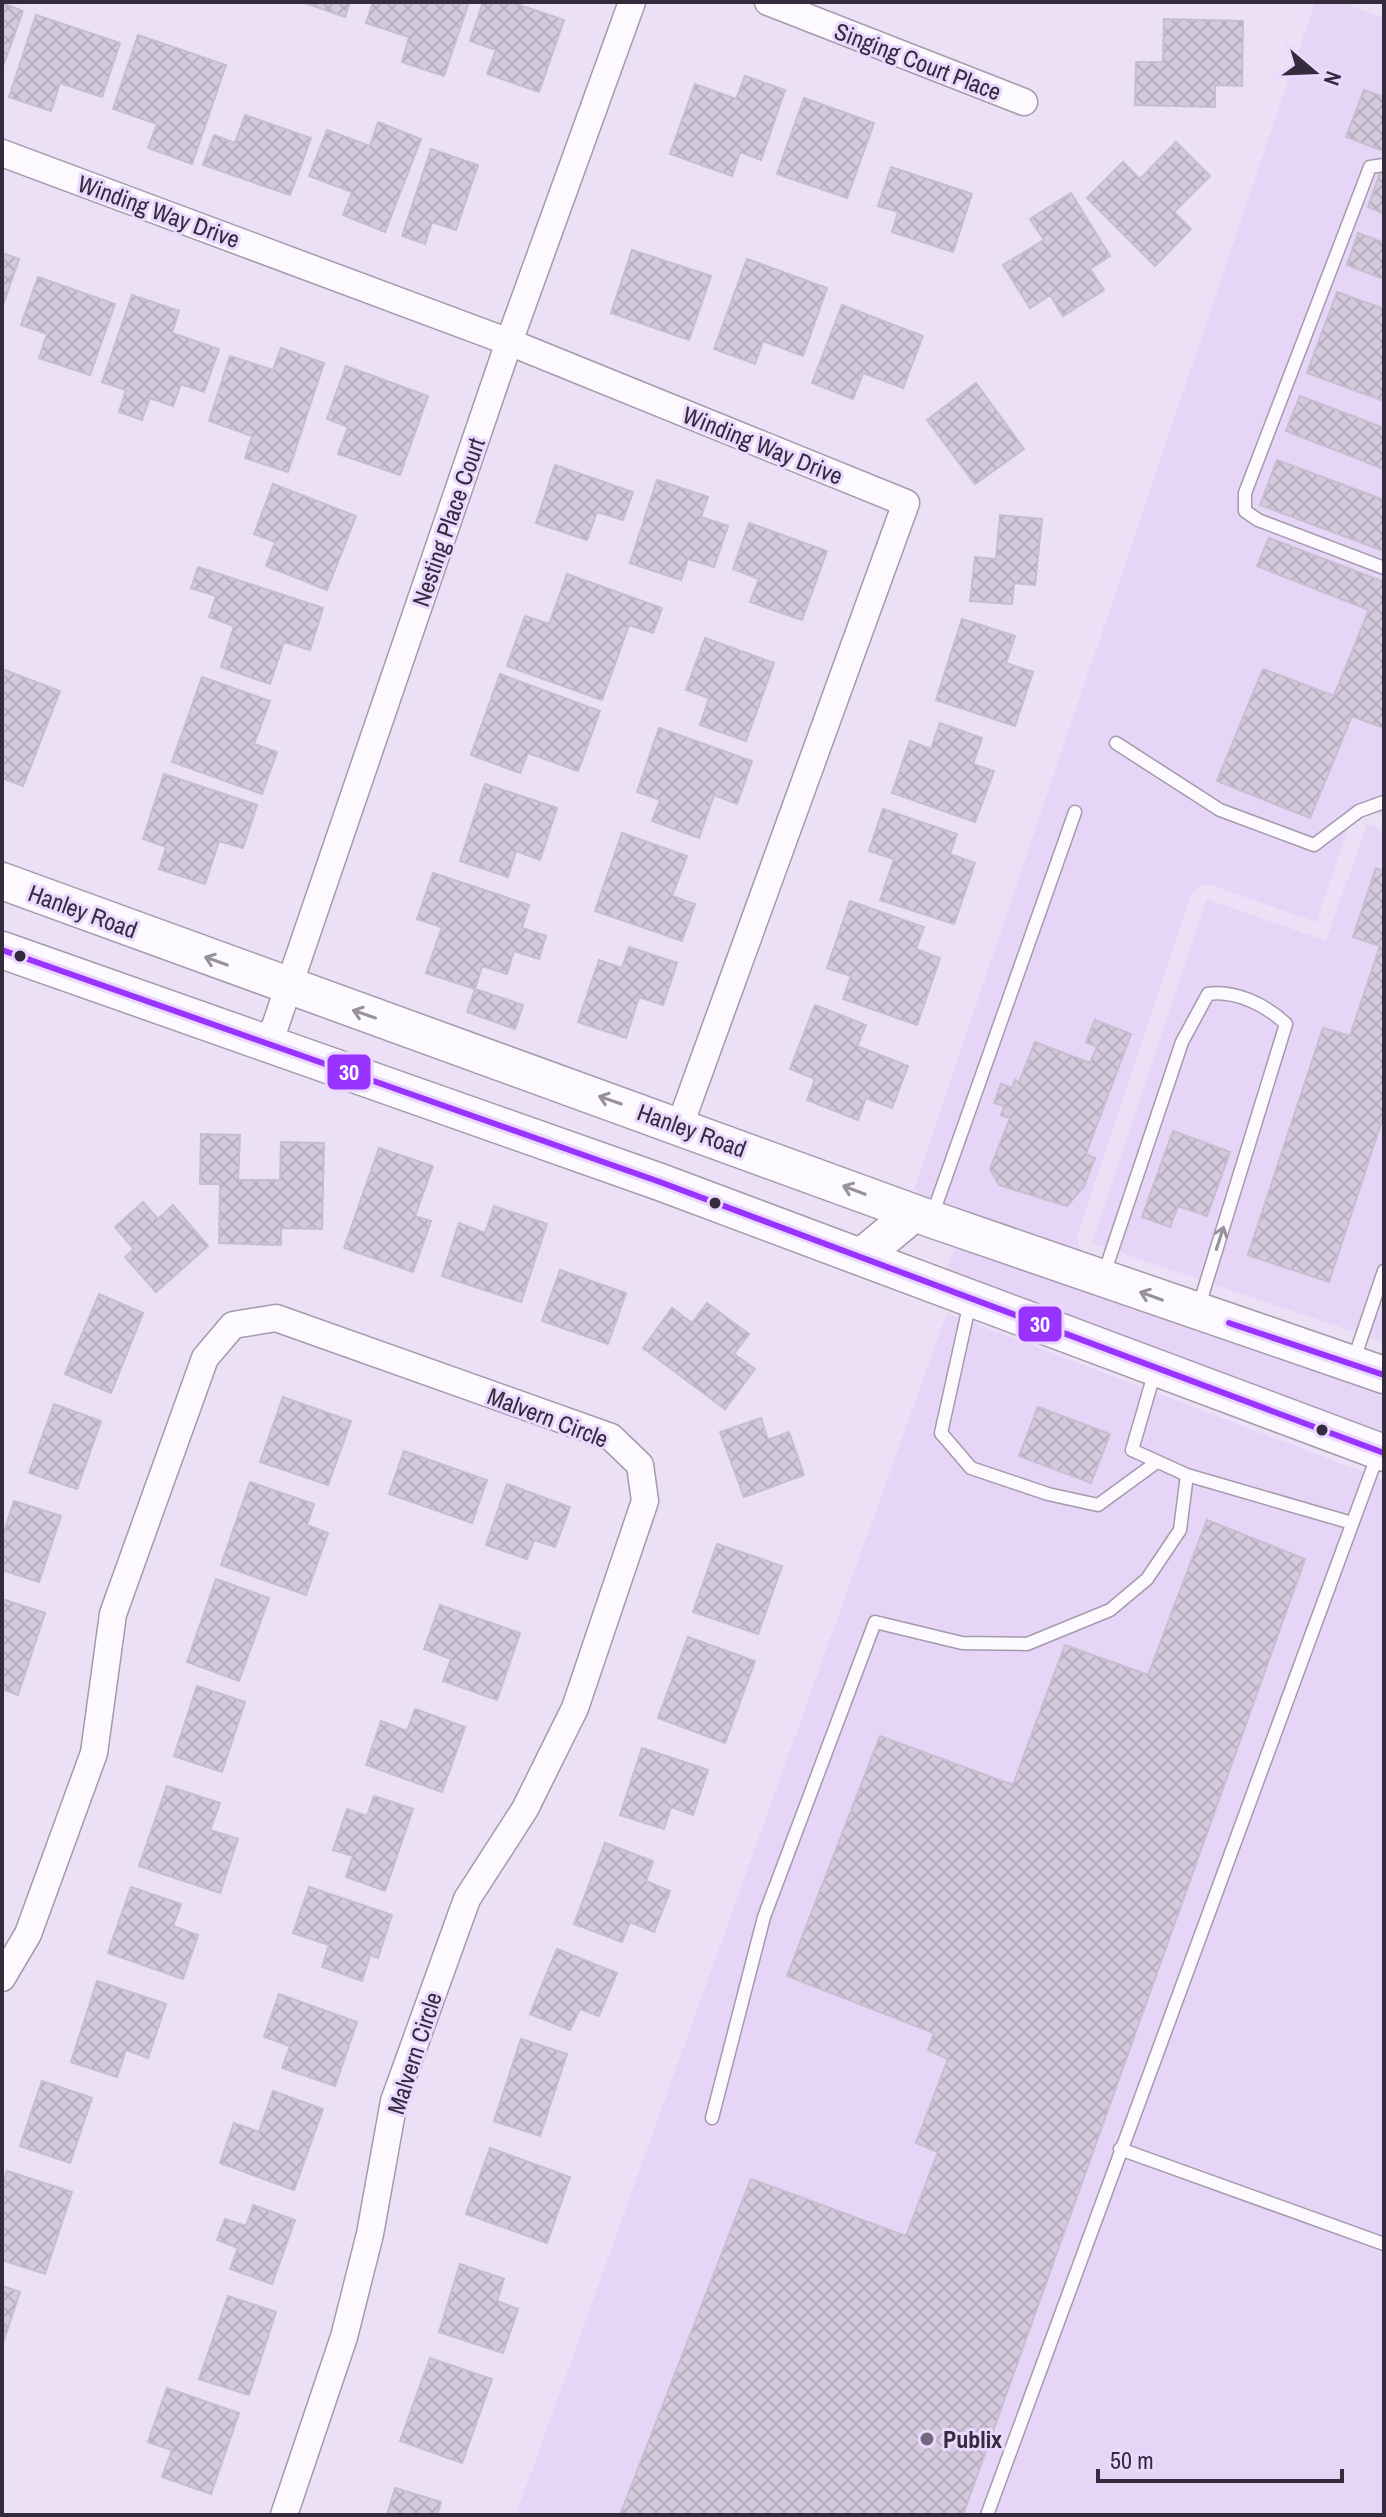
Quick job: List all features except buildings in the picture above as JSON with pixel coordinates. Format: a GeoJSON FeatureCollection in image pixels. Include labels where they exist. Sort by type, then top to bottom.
{"type":"FeatureCollection","features":[{"type":"Feature","properties":{"kind":"main road","name":"Hanley Road"},"geometry":{"type":"LineString","coordinates":[[2,881],[289,988],[680,1125],[923,1216],[1368,1370]]}},
{"type":"Feature","properties":{"kind":"main road"},"geometry":{"type":"LineString","coordinates":[[2,950],[660,1182],[1381,1452]]}},
{"type":"Feature","properties":{"kind":"main road"},"geometry":{"type":"LineString","coordinates":[[861,1257],[923,1216]]}},
{"type":"Feature","properties":{"kind":"street","name":"Nesting Place Court"},"geometry":{"type":"LineString","coordinates":[[269,1044],[509,342],[632,2]]}},
{"type":"Feature","properties":{"kind":"street","name":"Singing Court Place"},"geometry":{"type":"LineString","coordinates":[[768,2],[1024,102]]}},
{"type":"Feature","properties":{"kind":"street","name":"Winding Way Drive"},"geometry":{"type":"LineString","coordinates":[[2,153],[509,342],[906,503],[680,1125]]}},
{"type":"Feature","properties":{"kind":"street","name":"Malvern Circle"},"geometry":{"type":"LineString","coordinates":[[2,1978],[28,1934],[94,1753],[113,1614],[205,1358],[233,1325],[276,1318],[611,1437],[640,1465],[645,1501],[575,1708],[525,1809],[467,1899],[394,2101],[370,2234],[344,2337],[284,2515]]}},
{"type":"Feature","properties":{"kind":"lane"},"geometry":{"type":"LineString","coordinates":[[1384,165],[1370,167],[1245,493],[1245,511],[1258,520],[1384,568]]}},
{"type":"Feature","properties":{"kind":"lane"},"geometry":{"type":"LineString","coordinates":[[1116,743],[1220,810],[1314,845],[1359,811],[1384,802]]}},
{"type":"Feature","properties":{"kind":"lane"},"geometry":{"type":"LineString","coordinates":[[923,1216],[1075,812]]}},
{"type":"Feature","properties":{"kind":"lane"},"geometry":{"type":"LineString","coordinates":[[1103,1279],[1182,1042],[1208,994],[1227,991],[1274,1013],[1286,1024],[1197,1312]]}},
{"type":"Feature","properties":{"kind":"lane"},"geometry":{"type":"LineString","coordinates":[[1368,1370],[1384,1271]]}},
{"type":"Feature","properties":{"kind":"lane"},"geometry":{"type":"LineString","coordinates":[[971,1299],[941,1433],[971,1468],[1048,1494],[1098,1505],[1157,1462]]}},
{"type":"Feature","properties":{"kind":"lane"},"geometry":{"type":"LineString","coordinates":[[1156,1368],[1132,1450],[1187,1475],[1352,1523]]}},
{"type":"Feature","properties":{"kind":"lane"},"geometry":{"type":"LineString","coordinates":[[987,2515],[1352,1523],[1381,1452]]}},
{"type":"Feature","properties":{"kind":"lane"},"geometry":{"type":"LineString","coordinates":[[712,2118],[764,1917],[875,1622],[962,1643],[1027,1644],[1110,1610],[1147,1579],[1180,1530],[1187,1475]]}},
{"type":"Feature","properties":{"kind":"lane"},"geometry":{"type":"LineString","coordinates":[[1120,2149],[1384,2244]]}},
{"type":"Feature","properties":{"kind":"shaded area"},"geometry":{"type":"Polygon","coordinates":[[[1315,2],[1340,2],[1384,18],[1384,816],[1367,809],[1351,819],[1316,922],[1211,885],[1201,885],[1191,894],[1077,1238],[1082,1254],[924,1198],[914,1189],[1315,2]]]}},
{"type":"Feature","properties":{"kind":"shaded area"},"geometry":{"type":"Polygon","coordinates":[[[1367,824],[1384,830],[1384,1342],[1092,1243],[1207,899],[1326,941],[1367,824]]]}},
{"type":"Feature","properties":{"kind":"shaded area"},"geometry":{"type":"Polygon","coordinates":[[[955,1245],[1384,1393],[1384,1434],[947,1272],[955,1245]]]}},
{"type":"Feature","properties":{"kind":"shaded area"},"geometry":{"type":"Polygon","coordinates":[[[947,1313],[1384,1480],[1384,2515],[516,2515],[947,1313]]]}},
{"type":"Feature","properties":{"kind":"transit line","name":"30"},"geometry":{"type":"LineString","coordinates":[[2,950],[660,1182],[1384,1453]]}},
{"type":"Feature","properties":{"kind":"transit line","name":"30"},"geometry":{"type":"LineString","coordinates":[[1229,1323],[1384,1375]]}},
{"type":"Feature","properties":{"kind":"place","name":"Publix"},"geometry":{"type":"Point","coordinates":[927,2439]}}]}
